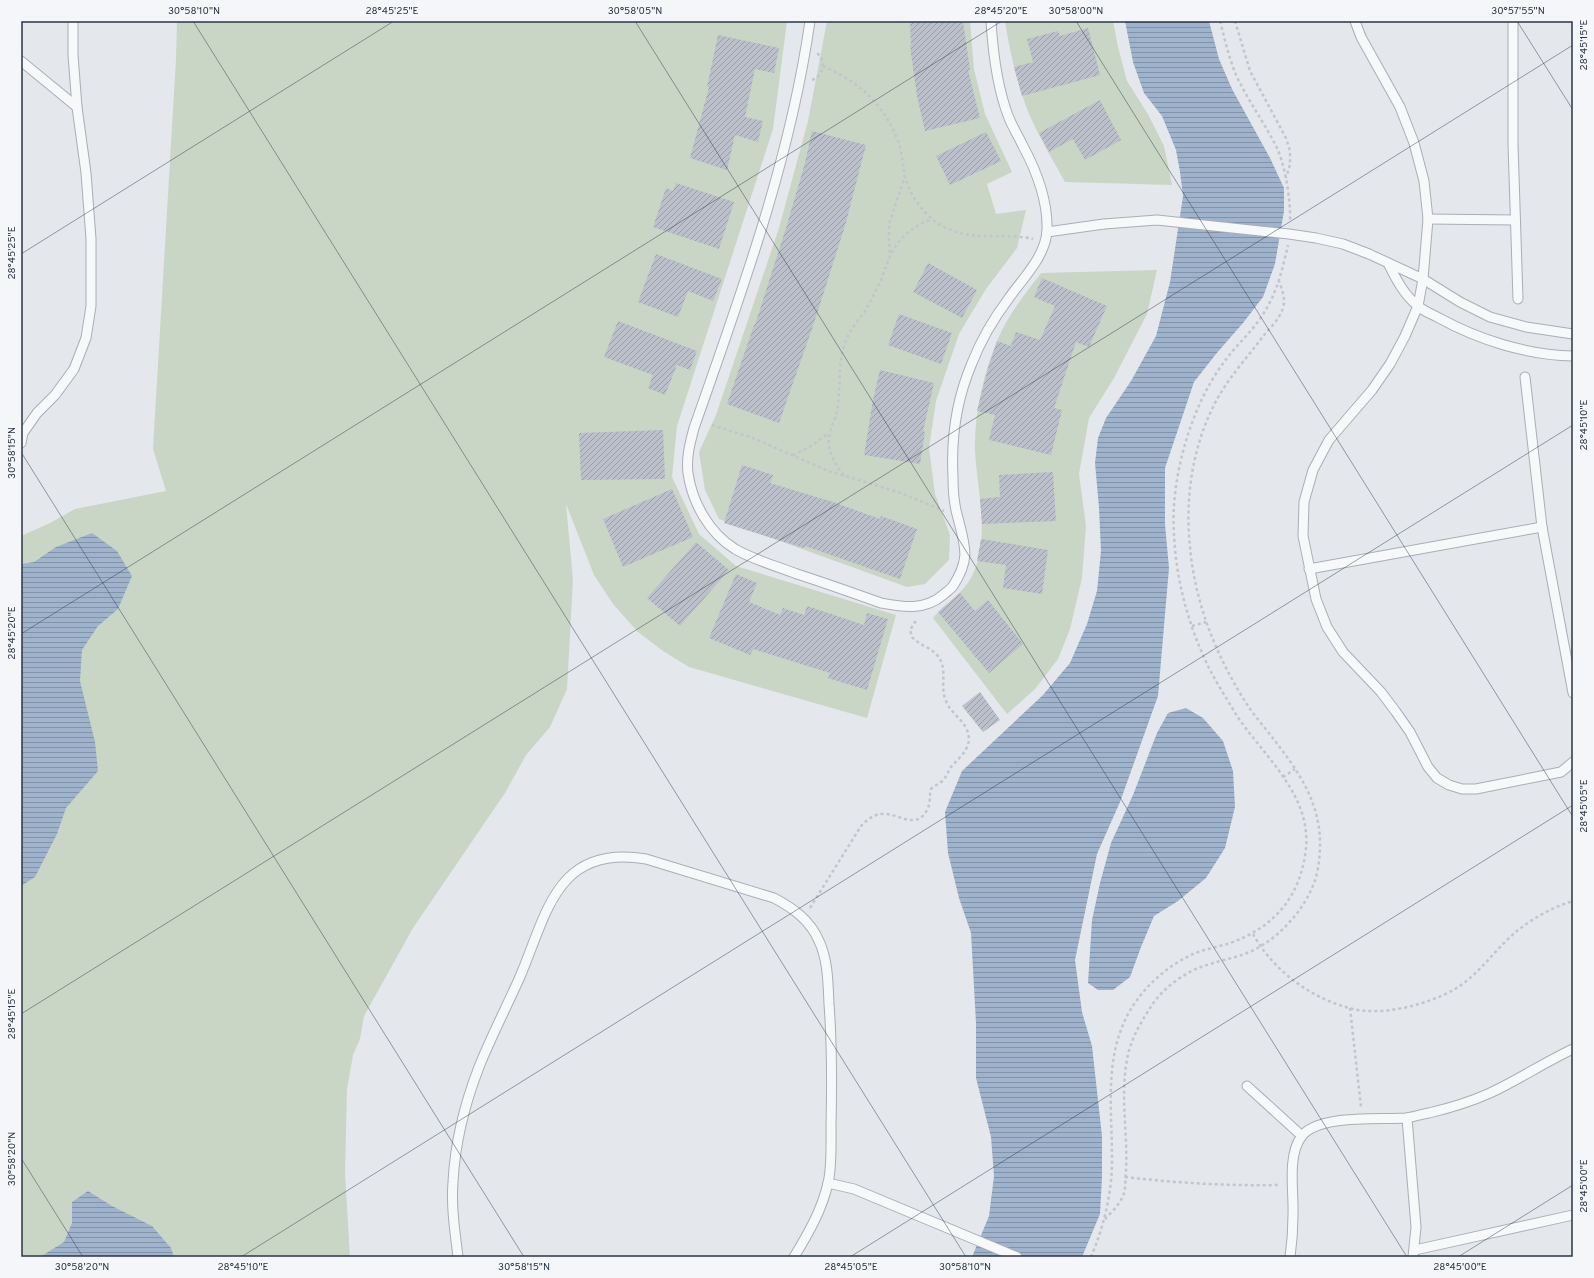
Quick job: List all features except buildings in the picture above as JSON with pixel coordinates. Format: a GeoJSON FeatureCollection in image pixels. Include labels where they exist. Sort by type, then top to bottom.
{"type":"FeatureCollection","features":[{"type":"Feature","properties":{"kind":"lane"},"geometry":{"type":"LineString","coordinates":[[21,443],[23,433],[37,413],[55,395],[74,369],[86,338],[91,306],[91,239],[86,173],[77,107],[73,55],[73,21]]}},
{"type":"Feature","properties":{"kind":"lane"},"geometry":{"type":"LineString","coordinates":[[810,21],[789,132],[771,199],[746,280],[694,428],[688,450],[688,472],[693,495],[702,515],[716,533],[733,548],[754,558],[881,603],[900,607],[919,607],[937,600],[952,588],[961,571],[966,552],[963,534],[957,517],[953,477],[953,439],[959,401],[971,364],[988,330],[1009,297],[1039,257],[1047,232],[1046,206],[1039,181],[1009,118],[997,77],[991,21]]}},
{"type":"Feature","properties":{"kind":"lane"},"geometry":{"type":"LineString","coordinates":[[1355,21],[1361,38],[1400,107],[1414,143],[1424,181],[1428,219],[1423,279],[1418,306],[1390,364],[1372,390],[1329,440],[1313,470],[1304,502],[1303,536],[1316,599],[1327,627],[1343,652],[1381,692],[1410,732],[1428,767],[1437,778],[1448,785],[1462,789],[1476,788],[1561,772],[1573,762]]}},
{"type":"Feature","properties":{"kind":"lane"},"geometry":{"type":"LineString","coordinates":[[1513,21],[1513,144],[1518,299]]}},
{"type":"Feature","properties":{"kind":"lane"},"geometry":{"type":"LineString","coordinates":[[21,61],[77,107]]}},
{"type":"Feature","properties":{"kind":"lane"},"geometry":{"type":"LineString","coordinates":[[1428,219],[1515,220]]}},
{"type":"Feature","properties":{"kind":"lane"},"geometry":{"type":"LineString","coordinates":[[1047,232],[1104,224],[1157,220],[1316,238],[1343,244],[1369,254],[1423,279],[1460,302],[1490,317],[1526,327],[1573,334]]}},
{"type":"Feature","properties":{"kind":"lane"},"geometry":{"type":"LineString","coordinates":[[1388,263],[1406,294],[1418,306],[1453,326],[1490,340],[1529,351],[1573,356]]}},
{"type":"Feature","properties":{"kind":"lane"},"geometry":{"type":"LineString","coordinates":[[1525,377],[1542,527],[1573,693]]}},
{"type":"Feature","properties":{"kind":"lane"},"geometry":{"type":"LineString","coordinates":[[1310,570],[1542,527]]}},
{"type":"Feature","properties":{"kind":"lane"},"geometry":{"type":"LineString","coordinates":[[458,1257],[454,1216],[453,1182],[456,1155],[470,1094],[484,1056],[520,977],[546,909],[554,894],[564,882],[577,871],[592,863],[608,858],[629,856],[646,859],[774,898],[790,906],[804,918],[819,941],[824,954],[827,971],[832,1070],[828,1182],[815,1221],[794,1257]]}},
{"type":"Feature","properties":{"kind":"lane"},"geometry":{"type":"LineString","coordinates":[[1290,1257],[1293,1214],[1292,1184],[1294,1156],[1296,1145],[1302,1136],[1311,1128],[1323,1123],[1362,1119],[1407,1118],[1463,1104],[1490,1092],[1573,1049]]}},
{"type":"Feature","properties":{"kind":"lane"},"geometry":{"type":"LineString","coordinates":[[1247,1086],[1302,1136]]}},
{"type":"Feature","properties":{"kind":"lane"},"geometry":{"type":"LineString","coordinates":[[1407,1118],[1416,1227],[1414,1253],[1573,1216]]}},
{"type":"Feature","properties":{"kind":"lane"},"geometry":{"type":"LineString","coordinates":[[828,1182],[854,1189],[1017,1257]]}},
{"type":"Feature","properties":{"kind":"path"},"geometry":{"type":"LineString","coordinates":[[1220,21],[1237,76],[1254,109],[1276,146],[1286,178],[1290,226]]}},
{"type":"Feature","properties":{"kind":"path"},"geometry":{"type":"LineString","coordinates":[[1235,21],[1250,70],[1286,138],[1290,151],[1290,165],[1286,178]]}},
{"type":"Feature","properties":{"kind":"path"},"geometry":{"type":"LineString","coordinates":[[823,66],[854,82],[867,92],[880,107],[898,142],[903,160],[905,176],[915,200],[932,219],[960,234],[975,237],[1009,236],[1044,242]]}},
{"type":"Feature","properties":{"kind":"path"},"geometry":{"type":"LineString","coordinates":[[890,253],[889,224],[905,176]]}},
{"type":"Feature","properties":{"kind":"path"},"geometry":{"type":"LineString","coordinates":[[844,475],[836,466],[832,456],[828,434],[838,405],[840,361],[843,348],[848,336],[878,287],[890,253],[908,232],[920,224],[932,219]]}},
{"type":"Feature","properties":{"kind":"path"},"geometry":{"type":"LineString","coordinates":[[1091,1257],[1104,1220],[1110,1191],[1112,1161],[1110,1092],[1112,1056],[1124,1022],[1143,992],[1167,969],[1196,953],[1228,944],[1253,934],[1275,918],[1292,896],[1302,871],[1306,844],[1303,817],[1293,792],[1237,716],[1210,669],[1192,626],[1178,576],[1173,531],[1176,487],[1185,443],[1201,401],[1224,362],[1265,311],[1278,281],[1289,240]]}},
{"type":"Feature","properties":{"kind":"path"},"geometry":{"type":"LineString","coordinates":[[1104,1220],[1115,1208],[1124,1193],[1125,1092],[1127,1059],[1137,1029],[1154,1002],[1176,981],[1202,966],[1233,958],[1260,947],[1285,928],[1304,904],[1316,875],[1321,845],[1317,814],[1306,785],[1249,707],[1223,663],[1206,622],[1192,574],[1188,531],[1189,487],[1196,453],[1213,406],[1236,371],[1278,318],[1283,306],[1284,293],[1278,281]]}},
{"type":"Feature","properties":{"kind":"path"},"geometry":{"type":"LineString","coordinates":[[712,425],[753,438],[826,470],[901,494],[957,517]]}},
{"type":"Feature","properties":{"kind":"path"},"geometry":{"type":"LineString","coordinates":[[792,456],[811,446],[828,434]]}},
{"type":"Feature","properties":{"kind":"path"},"geometry":{"type":"LineString","coordinates":[[804,918],[861,826],[869,818],[881,814],[907,820],[919,819],[928,809],[931,789],[943,780],[951,767],[963,755],[968,747],[969,738],[967,729],[962,720],[951,709],[944,696],[944,670],[942,663],[932,650],[915,640],[911,634],[912,627],[918,617],[919,607]]}},
{"type":"Feature","properties":{"kind":"path"},"geometry":{"type":"LineString","coordinates":[[1192,626],[1206,622]]}},
{"type":"Feature","properties":{"kind":"path"},"geometry":{"type":"LineString","coordinates":[[1283,777],[1295,769]]}},
{"type":"Feature","properties":{"kind":"path"},"geometry":{"type":"LineString","coordinates":[[1253,934],[1260,947],[1285,974],[1316,995],[1350,1008],[1378,1010],[1405,1008],[1431,1001],[1455,989],[1477,973],[1517,931],[1542,914],[1573,901]]}},
{"type":"Feature","properties":{"kind":"path"},"geometry":{"type":"LineString","coordinates":[[1350,1008],[1362,1119]]}},
{"type":"Feature","properties":{"kind":"path"},"geometry":{"type":"LineString","coordinates":[[1125,1177],[1213,1185],[1292,1184]]}},
{"type":"Feature","properties":{"kind":"green space"},"geometry":{"type":"Polygon","coordinates":[[[177,21],[787,21],[773,129],[677,426],[672,477],[699,534],[736,566],[896,615],[867,718],[689,667],[663,651],[638,632],[613,604],[594,575],[566,504],[573,580],[567,689],[550,727],[526,755],[505,793],[413,928],[364,1016],[360,1039],[353,1055],[347,1089],[345,1174],[350,1257],[21,1257],[21,536],[50,523],[75,509],[166,491],[153,449],[177,21]]]}},
{"type":"Feature","properties":{"kind":"green space"},"geometry":{"type":"Polygon","coordinates":[[[827,21],[970,21],[974,69],[985,114],[1012,172],[987,184],[996,214],[1026,210],[1017,248],[986,289],[959,334],[936,401],[929,448],[935,494],[950,535],[949,560],[925,584],[907,587],[719,519],[705,490],[699,452],[716,415],[779,228],[808,121],[827,21]]]}},
{"type":"Feature","properties":{"kind":"green space"},"geometry":{"type":"Polygon","coordinates":[[[1005,21],[1113,21],[1127,81],[1149,116],[1164,146],[1172,185],[1065,182],[1029,114],[1014,68],[1005,21]]]}},
{"type":"Feature","properties":{"kind":"green space"},"geometry":{"type":"Polygon","coordinates":[[[1157,270],[1147,314],[1114,378],[1089,418],[1079,474],[1086,526],[1082,578],[1070,629],[1058,659],[1035,689],[1007,714],[933,618],[968,583],[978,562],[982,530],[975,437],[980,395],[992,354],[1001,332],[1011,314],[1041,273],[1157,270]]]}},
{"type":"Feature","properties":{"kind":"water"},"geometry":{"type":"Polygon","coordinates":[[[1125,21],[1209,21],[1219,59],[1232,89],[1270,158],[1284,188],[1284,211],[1275,264],[1263,297],[1194,382],[1165,468],[1165,524],[1169,568],[1158,696],[1120,802],[1097,854],[1075,960],[1082,1012],[1092,1046],[1102,1136],[1100,1214],[1082,1257],[972,1257],[989,1216],[994,1176],[991,1137],[976,1078],[976,1023],[971,933],[959,898],[948,853],[945,812],[962,771],[1043,695],[1070,663],[1087,624],[1097,591],[1101,551],[1095,463],[1098,438],[1106,418],[1131,381],[1156,336],[1170,282],[1183,196],[1180,172],[1176,150],[1162,116],[1144,93],[1133,62],[1125,21]]]}},
{"type":"Feature","properties":{"kind":"water"},"geometry":{"type":"Polygon","coordinates":[[[92,533],[117,551],[132,576],[118,609],[98,626],[82,650],[80,681],[95,742],[98,771],[66,808],[57,834],[35,877],[21,886],[21,564],[34,562],[56,547],[92,533]]]}},
{"type":"Feature","properties":{"kind":"water"},"geometry":{"type":"Polygon","coordinates":[[[1186,708],[1203,718],[1223,741],[1233,771],[1235,807],[1225,848],[1206,878],[1178,901],[1154,916],[1130,977],[1113,990],[1098,990],[1088,983],[1092,920],[1111,843],[1133,795],[1157,733],[1168,713],[1186,708]]]}},
{"type":"Feature","properties":{"kind":"water"},"geometry":{"type":"Polygon","coordinates":[[[88,1191],[112,1206],[152,1226],[171,1248],[174,1257],[40,1257],[64,1242],[72,1223],[72,1202],[88,1191]]]}}]}
